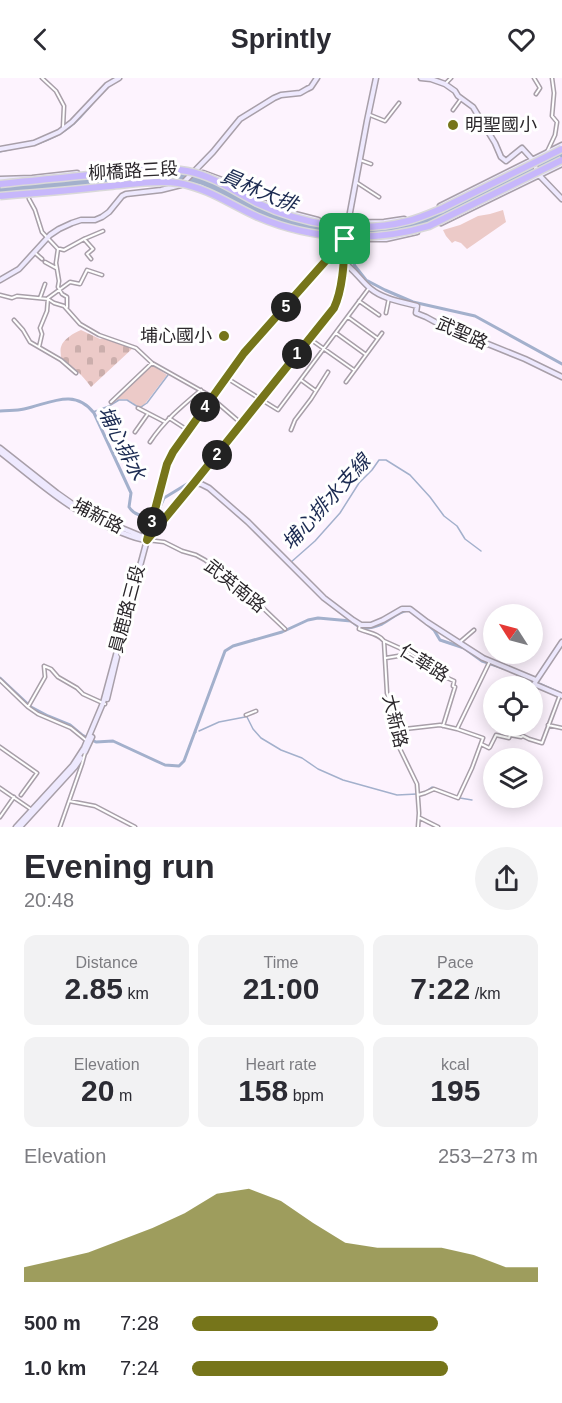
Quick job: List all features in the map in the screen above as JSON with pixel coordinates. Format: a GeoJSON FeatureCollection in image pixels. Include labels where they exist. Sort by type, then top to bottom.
{"type":"FeatureCollection","features":[{"type":"Feature","properties":{"kind":"highway"},"geometry":{"type":"LineString","coordinates":[[0,184],[149,170],[186,171],[221,183],[255,202],[286,214],[324,224],[384,225],[415,219],[443,208],[562,146]]}},
{"type":"Feature","properties":{"kind":"highway"},"geometry":{"type":"LineString","coordinates":[[0,197],[150,183],[176,183],[208,191],[258,217],[289,228],[332,236],[364,237],[406,233],[429,226],[562,162]]}},
{"type":"Feature","properties":{"kind":"main road"},"geometry":{"type":"LineString","coordinates":[[0,149],[48,138],[72,122],[106,85],[119,78]]}},
{"type":"Feature","properties":{"kind":"main road"},"geometry":{"type":"LineString","coordinates":[[0,280],[20,269],[33,252],[59,229],[81,220],[95,220],[102,217],[126,194],[161,190],[182,184],[213,152],[240,119],[274,98],[300,93],[311,87],[318,78]]}},
{"type":"Feature","properties":{"kind":"main road"},"geometry":{"type":"LineString","coordinates":[[367,121],[375,78]]}},
{"type":"Feature","properties":{"kind":"main road"},"geometry":{"type":"LineString","coordinates":[[147,540],[336,304],[347,225],[375,78]]}},
{"type":"Feature","properties":{"kind":"main road"},"geometry":{"type":"LineString","coordinates":[[421,78],[445,84],[473,107],[501,157],[506,161],[522,148],[533,162],[538,174],[562,199]]}},
{"type":"Feature","properties":{"kind":"main road","name":"柳橋路三段"},"geometry":{"type":"LineString","coordinates":[[0,179],[160,166],[222,180],[257,200],[278,208],[321,221],[347,225],[384,222],[415,216],[533,162],[547,152],[562,146]]}},
{"type":"Feature","properties":{"kind":"main road","name":"柳橋路三段"},"geometry":{"type":"LineString","coordinates":[[0,197],[151,184],[182,184],[209,194],[258,219],[289,230],[311,235],[386,239],[419,231],[448,220],[562,162]]}},
{"type":"Feature","properties":{"kind":"main road","name":"武聖路"},"geometry":{"type":"LineString","coordinates":[[343,262],[375,293],[417,306],[416,314],[461,336],[525,359],[562,377]]}},
{"type":"Feature","properties":{"kind":"main road","name":"埔新路"},"geometry":{"type":"LineString","coordinates":[[0,448],[74,505],[147,540]]}},
{"type":"Feature","properties":{"kind":"main road","name":"埔新路"},"geometry":{"type":"LineString","coordinates":[[0,453],[79,513],[108,528],[136,539],[147,540]]}},
{"type":"Feature","properties":{"kind":"main road"},"geometry":{"type":"LineString","coordinates":[[194,483],[201,484],[216,494],[261,534],[324,598],[360,627],[375,624],[407,608],[483,657]]}},
{"type":"Feature","properties":{"kind":"main road","name":"員鹿路三段"},"geometry":{"type":"LineString","coordinates":[[18,827],[84,752],[104,703],[147,540]]}},
{"type":"Feature","properties":{"kind":"main road"},"geometry":{"type":"LineString","coordinates":[[539,676],[562,642]]}},
{"type":"Feature","properties":{"kind":"main road"},"geometry":{"type":"LineString","coordinates":[[494,664],[517,676]]}},
{"type":"Feature","properties":{"kind":"main road"},"geometry":{"type":"LineString","coordinates":[[543,688],[561,696]]}},
{"type":"Feature","properties":{"kind":"street"},"geometry":{"type":"LineString","coordinates":[[42,78],[56,91],[64,106],[63,129]]}},
{"type":"Feature","properties":{"kind":"street"},"geometry":{"type":"LineString","coordinates":[[445,84],[451,78]]}},
{"type":"Feature","properties":{"kind":"street"},"geometry":{"type":"LineString","coordinates":[[534,78],[540,88],[536,94]]}},
{"type":"Feature","properties":{"kind":"street"},"geometry":{"type":"LineString","coordinates":[[547,152],[555,135],[557,122],[552,116],[554,93],[552,78]]}},
{"type":"Feature","properties":{"kind":"street"},"geometry":{"type":"LineString","coordinates":[[453,110],[461,99]]}},
{"type":"Feature","properties":{"kind":"street"},"geometry":{"type":"LineString","coordinates":[[369,115],[385,121],[399,103]]}},
{"type":"Feature","properties":{"kind":"street"},"geometry":{"type":"LineString","coordinates":[[360,160],[371,164]]}},
{"type":"Feature","properties":{"kind":"street"},"geometry":{"type":"LineString","coordinates":[[356,181],[379,197]]}},
{"type":"Feature","properties":{"kind":"street"},"geometry":{"type":"LineString","coordinates":[[28,194],[42,232],[58,249],[64,250],[103,231]]}},
{"type":"Feature","properties":{"kind":"street"},"geometry":{"type":"LineString","coordinates":[[147,540],[168,460],[244,353],[346,238]]}},
{"type":"Feature","properties":{"kind":"street"},"geometry":{"type":"LineString","coordinates":[[84,239],[93,249],[87,254],[91,259]]}},
{"type":"Feature","properties":{"kind":"street"},"geometry":{"type":"LineString","coordinates":[[58,249],[56,268],[59,291]]}},
{"type":"Feature","properties":{"kind":"street"},"geometry":{"type":"LineString","coordinates":[[33,252],[42,259]]}},
{"type":"Feature","properties":{"kind":"street"},"geometry":{"type":"LineString","coordinates":[[45,262],[56,268]]}},
{"type":"Feature","properties":{"kind":"street"},"geometry":{"type":"LineString","coordinates":[[39,346],[42,334],[40,328],[47,311],[48,299],[70,282],[80,284],[87,270],[102,275]]}},
{"type":"Feature","properties":{"kind":"street"},"geometry":{"type":"LineString","coordinates":[[40,298],[45,284]]}},
{"type":"Feature","properties":{"kind":"street"},"geometry":{"type":"LineString","coordinates":[[225,377],[278,410],[369,288]]}},
{"type":"Feature","properties":{"kind":"street"},"geometry":{"type":"LineString","coordinates":[[59,291],[67,297],[67,308]]}},
{"type":"Feature","properties":{"kind":"street"},"geometry":{"type":"LineString","coordinates":[[0,295],[12,298],[17,296],[48,299],[67,308],[80,324],[99,335],[136,348],[152,363],[201,390],[242,424]]}},
{"type":"Feature","properties":{"kind":"street"},"geometry":{"type":"LineString","coordinates":[[386,313],[389,298]]}},
{"type":"Feature","properties":{"kind":"street"},"geometry":{"type":"LineString","coordinates":[[360,301],[379,315]]}},
{"type":"Feature","properties":{"kind":"street"},"geometry":{"type":"LineString","coordinates":[[348,317],[377,338]]}},
{"type":"Feature","properties":{"kind":"street"},"geometry":{"type":"LineString","coordinates":[[14,320],[30,342],[61,360],[76,373]]}},
{"type":"Feature","properties":{"kind":"street"},"geometry":{"type":"LineString","coordinates":[[336,333],[365,354]]}},
{"type":"Feature","properties":{"kind":"street"},"geometry":{"type":"LineString","coordinates":[[346,382],[382,333]]}},
{"type":"Feature","properties":{"kind":"street"},"geometry":{"type":"LineString","coordinates":[[310,339],[354,370]]}},
{"type":"Feature","properties":{"kind":"street"},"geometry":{"type":"LineString","coordinates":[[111,402],[152,363]]}},
{"type":"Feature","properties":{"kind":"street"},"geometry":{"type":"LineString","coordinates":[[291,430],[295,420],[328,372]]}},
{"type":"Feature","properties":{"kind":"street"},"geometry":{"type":"LineString","coordinates":[[301,380],[316,391]]}},
{"type":"Feature","properties":{"kind":"street"},"geometry":{"type":"LineString","coordinates":[[150,442],[165,422],[201,390]]}},
{"type":"Feature","properties":{"kind":"street"},"geometry":{"type":"LineString","coordinates":[[138,408],[165,422]]}},
{"type":"Feature","properties":{"kind":"street"},"geometry":{"type":"LineString","coordinates":[[135,432],[148,414]]}},
{"type":"Feature","properties":{"kind":"street"},"geometry":{"type":"LineString","coordinates":[[169,418],[189,431]]}},
{"type":"Feature","properties":{"kind":"street","name":"武英南路"},"geometry":{"type":"LineString","coordinates":[[147,540],[164,542],[205,560],[244,590],[285,629]]}},
{"type":"Feature","properties":{"kind":"street"},"geometry":{"type":"LineString","coordinates":[[360,627],[381,637],[384,641]]}},
{"type":"Feature","properties":{"kind":"street"},"geometry":{"type":"LineString","coordinates":[[460,642],[474,630]]}},
{"type":"Feature","properties":{"kind":"street","name":"仁華路"},"geometry":{"type":"LineString","coordinates":[[384,641],[411,654],[428,665],[430,670],[454,681],[453,686],[455,687],[443,726]]}},
{"type":"Feature","properties":{"kind":"street","name":"大新路"},"geometry":{"type":"LineString","coordinates":[[384,641],[387,693],[400,749],[417,784],[420,818],[418,827]]}},
{"type":"Feature","properties":{"kind":"street"},"geometry":{"type":"LineString","coordinates":[[386,658],[411,654]]}},
{"type":"Feature","properties":{"kind":"street"},"geometry":{"type":"LineString","coordinates":[[457,729],[489,664]]}},
{"type":"Feature","properties":{"kind":"street"},"geometry":{"type":"LineString","coordinates":[[28,706],[45,677],[44,666],[83,694],[104,703]]}},
{"type":"Feature","properties":{"kind":"street"},"geometry":{"type":"LineString","coordinates":[[0,680],[38,714],[71,728],[88,742]]}},
{"type":"Feature","properties":{"kind":"street"},"geometry":{"type":"LineString","coordinates":[[523,736],[542,743],[561,696]]}},
{"type":"Feature","properties":{"kind":"street"},"geometry":{"type":"LineString","coordinates":[[246,715],[256,711]]}},
{"type":"Feature","properties":{"kind":"street"},"geometry":{"type":"LineString","coordinates":[[548,725],[562,728]]}},
{"type":"Feature","properties":{"kind":"street"},"geometry":{"type":"LineString","coordinates":[[396,730],[443,726],[481,737],[483,740],[459,797],[434,789],[418,795]]}},
{"type":"Feature","properties":{"kind":"street"},"geometry":{"type":"LineString","coordinates":[[481,744],[489,748],[495,736]]}},
{"type":"Feature","properties":{"kind":"street"},"geometry":{"type":"LineString","coordinates":[[0,747],[37,772],[21,795]]}},
{"type":"Feature","properties":{"kind":"street"},"geometry":{"type":"LineString","coordinates":[[60,827],[84,752]]}},
{"type":"Feature","properties":{"kind":"street"},"geometry":{"type":"LineString","coordinates":[[0,789],[33,811]]}},
{"type":"Feature","properties":{"kind":"street"},"geometry":{"type":"LineString","coordinates":[[0,817],[14,797]]}},
{"type":"Feature","properties":{"kind":"street"},"geometry":{"type":"LineString","coordinates":[[69,801],[95,806],[135,827]]}},
{"type":"Feature","properties":{"kind":"street"},"geometry":{"type":"LineString","coordinates":[[420,818],[438,827]]}},
{"type":"Feature","properties":{"kind":"green space"},"geometry":{"type":"Polygon","coordinates":[[[503,210],[506,222],[467,249],[461,243],[455,241],[452,243],[443,230],[478,216],[503,210]]]}},
{"type":"Feature","properties":{"kind":"green space"},"geometry":{"type":"Polygon","coordinates":[[[81,330],[100,339],[104,338],[133,348],[91,387],[61,357],[64,341],[81,330]]]}},
{"type":"Feature","properties":{"kind":"green space"},"geometry":{"type":"Polygon","coordinates":[[[152,365],[167,375],[141,409],[125,399],[113,402],[152,365]]]}},
{"type":"Feature","properties":{"kind":"water"},"geometry":{"type":"Polygon","coordinates":[[[562,150],[562,159],[421,226],[374,235],[310,232],[280,223],[202,185],[185,181],[159,179],[0,194],[0,185],[110,174],[163,172],[191,174],[207,178],[255,203],[338,228],[405,224],[562,150]]]}},
{"type":"Feature","properties":{"kind":"waterway"},"geometry":{"type":"LineString","coordinates":[[38,143],[56,136],[69,127],[94,101]]}},
{"type":"Feature","properties":{"kind":"waterway"},"geometry":{"type":"LineString","coordinates":[[0,151],[14,148]]}},
{"type":"Feature","properties":{"kind":"waterway"},"geometry":{"type":"LineString","coordinates":[[347,250],[355,266],[366,280],[413,302],[475,316],[562,364]]}},
{"type":"Feature","properties":{"kind":"waterway"},"geometry":{"type":"LineString","coordinates":[[93,412],[119,400],[127,400],[141,407],[147,403],[168,375]]}},
{"type":"Feature","properties":{"kind":"waterway","name":"埔心排水"},"geometry":{"type":"LineString","coordinates":[[0,411],[21,410],[61,399],[70,399],[86,405],[94,413],[131,493],[129,507],[135,513],[157,514],[164,498],[187,484]]}},
{"type":"Feature","properties":{"kind":"waterway","name":"埔心排水支線"},"geometry":{"type":"LineString","coordinates":[[290,563],[315,541],[340,513],[359,483],[379,460],[386,460],[410,475],[444,516],[457,526],[465,539],[481,551]]}},
{"type":"Feature","properties":{"kind":"waterway","name":"埔心排水支線"},"geometry":{"type":"LineString","coordinates":[[197,481],[200,480],[208,486]]}},
{"type":"Feature","properties":{"kind":"waterway","name":"埔心排水支線"},"geometry":{"type":"LineString","coordinates":[[187,484],[192,482]]}},
{"type":"Feature","properties":{"kind":"waterway","name":"埔心排水支線"},"geometry":{"type":"LineString","coordinates":[[257,528],[274,546]]}},
{"type":"Feature","properties":{"kind":"waterway"},"geometry":{"type":"LineString","coordinates":[[0,678],[31,707],[70,725],[82,735],[96,742],[113,741],[165,765],[179,766],[184,761],[225,651],[233,646],[282,632],[308,620],[318,618],[351,621],[362,629],[382,624],[408,610]]}},
{"type":"Feature","properties":{"kind":"waterway"},"geometry":{"type":"LineString","coordinates":[[426,623],[440,640],[464,648],[482,661],[503,668]]}},
{"type":"Feature","properties":{"kind":"waterway"},"geometry":{"type":"LineString","coordinates":[[517,674],[562,694]]}},
{"type":"Feature","properties":{"kind":"waterway"},"geometry":{"type":"LineString","coordinates":[[199,731],[219,722],[245,717]]}},
{"type":"Feature","properties":{"kind":"waterway"},"geometry":{"type":"LineString","coordinates":[[247,717],[261,738],[281,750],[302,758],[318,769],[343,780],[397,795],[417,794]]}},
{"type":"Feature","properties":{"kind":"waterway"},"geometry":{"type":"LineString","coordinates":[[426,791],[432,787],[460,798],[472,800]]}},
{"type":"Feature","properties":{"kind":"place","name":"明聖國小"},"geometry":{"type":"Point","coordinates":[453,125]}},
{"type":"Feature","properties":{"kind":"place","name":"埔心國小"},"geometry":{"type":"Point","coordinates":[224,336]}},
{"type":"Feature","properties":{"kind":"route"},"geometry":{"type":"LineString","coordinates":[[345,239],[340,285],[334,308],[147,540],[167,464],[173,452],[244,353],[345,239]]}},
{"type":"Feature","properties":{"kind":"water label","name":"員林大排"},"geometry":{"type":"Point","coordinates":[259,190]}}]}
